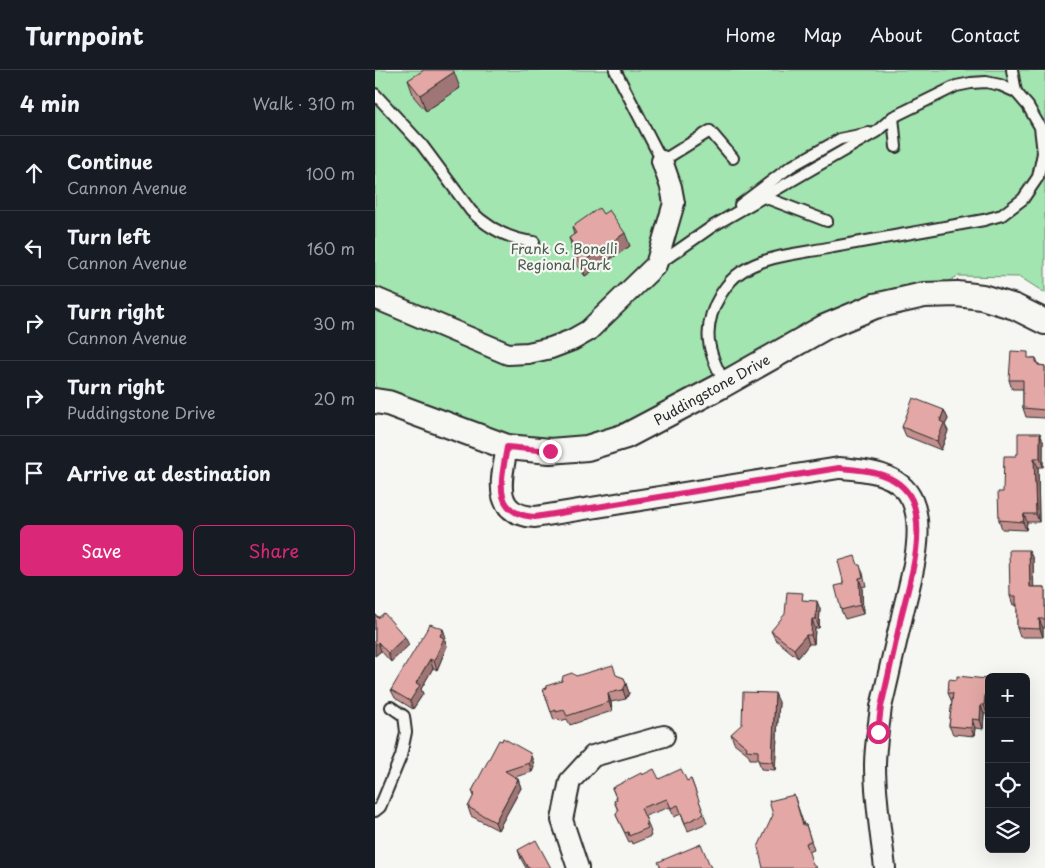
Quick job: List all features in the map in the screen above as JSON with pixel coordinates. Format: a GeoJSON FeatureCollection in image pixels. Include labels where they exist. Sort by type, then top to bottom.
{"type":"FeatureCollection","features":[{"type":"Feature","properties":{"kind":"street"},"geometry":{"type":"LineString","coordinates":[[375,298],[508,354],[528,354],[572,340],[588,331],[657,265],[674,203],[671,187],[662,161]]}},
{"type":"Feature","properties":{"kind":"street","name":"Puddingstone Drive"},"geometry":{"type":"LineString","coordinates":[[375,401],[388,403],[507,447],[550,451],[587,448],[626,436],[725,384],[825,327],[875,306],[924,295],[957,294],[982,297],[1015,307],[1045,322]]}},
{"type":"Feature","properties":{"kind":"street"},"geometry":{"type":"LineString","coordinates":[[507,447],[501,490],[504,502],[513,512],[524,516],[535,517],[839,468],[866,470],[887,476],[901,486],[912,500],[917,522],[916,551],[881,707],[878,732],[875,764],[885,868]]}},
{"type":"Feature","properties":{"kind":"street"},"geometry":{"type":"LineString","coordinates":[[577,868],[563,820],[571,781],[593,756],[663,736]]}},
{"type":"Feature","properties":{"kind":"lane"},"geometry":{"type":"LineString","coordinates":[[615,70],[662,161],[711,131],[733,158]]}},
{"type":"Feature","properties":{"kind":"lane"},"geometry":{"type":"LineString","coordinates":[[1012,70],[1016,92]]}},
{"type":"Feature","properties":{"kind":"lane"},"geometry":{"type":"LineString","coordinates":[[713,226],[876,132],[893,116],[956,86],[971,82],[1000,85],[1016,92],[1028,106],[1039,127],[1043,152],[1038,177],[1023,199],[1002,215],[984,220],[775,258],[741,272],[727,286],[715,304],[710,320],[708,336],[715,366],[725,384]]}},
{"type":"Feature","properties":{"kind":"lane"},"geometry":{"type":"LineString","coordinates":[[375,94],[421,145],[479,219],[504,236],[534,242]]}},
{"type":"Feature","properties":{"kind":"lane"},"geometry":{"type":"LineString","coordinates":[[893,116],[896,147]]}},
{"type":"Feature","properties":{"kind":"lane"},"geometry":{"type":"LineString","coordinates":[[657,265],[713,226],[790,167],[840,139],[876,132]]}},
{"type":"Feature","properties":{"kind":"lane"},"geometry":{"type":"LineString","coordinates":[[764,197],[827,222]]}},
{"type":"Feature","properties":{"kind":"lane"},"geometry":{"type":"LineString","coordinates":[[375,811],[380,807],[401,756],[407,732],[404,716],[391,707]]}},
{"type":"Feature","properties":{"kind":"green space","name":"Frank G. Bonelli Regional Park"},"geometry":{"type":"Polygon","coordinates":[[[375,70],[1045,70],[1045,293],[1020,277],[958,276],[924,295],[875,306],[626,436],[550,451],[375,401],[375,70]]]}},
{"type":"Feature","properties":{"kind":"building"},"geometry":{"type":"Polygon","coordinates":[[[424,70],[453,70],[454,72],[420,95],[408,80],[424,70]]]}},
{"type":"Feature","properties":{"kind":"building"},"geometry":{"type":"Polygon","coordinates":[[[599,208],[603,214],[609,210],[625,233],[581,263],[571,248],[574,245],[569,238],[576,233],[572,227],[599,208]]]}},
{"type":"Feature","properties":{"kind":"building"},"geometry":{"type":"Polygon","coordinates":[[[1011,351],[1028,352],[1028,358],[1036,358],[1038,365],[1045,366],[1045,410],[1023,408],[1023,380],[1009,380],[1011,351]]]}},
{"type":"Feature","properties":{"kind":"building"},"geometry":{"type":"Polygon","coordinates":[[[913,398],[944,410],[940,421],[944,423],[937,441],[902,427],[913,398]]]}},
{"type":"Feature","properties":{"kind":"building"},"geometry":{"type":"Polygon","coordinates":[[[1018,433],[1040,433],[1040,458],[1034,458],[1036,514],[1024,514],[1023,522],[999,520],[998,492],[1003,492],[1004,456],[1016,456],[1018,454],[1018,433]]]}},
{"type":"Feature","properties":{"kind":"building"},"geometry":{"type":"Polygon","coordinates":[[[1009,550],[1029,550],[1030,587],[1045,587],[1045,619],[1039,619],[1040,629],[1017,628],[1016,596],[1010,596],[1009,550]]]}},
{"type":"Feature","properties":{"kind":"building"},"geometry":{"type":"Polygon","coordinates":[[[855,556],[863,577],[859,578],[860,605],[841,610],[835,586],[844,584],[838,561],[855,556]]]}},
{"type":"Feature","properties":{"kind":"building"},"geometry":{"type":"Polygon","coordinates":[[[787,592],[803,593],[802,600],[817,601],[816,619],[812,619],[811,635],[806,635],[794,649],[771,631],[785,614],[787,592]]]}},
{"type":"Feature","properties":{"kind":"building"},"geometry":{"type":"Polygon","coordinates":[[[384,613],[405,637],[388,653],[378,642],[375,645],[375,614],[378,618],[384,613]]]}},
{"type":"Feature","properties":{"kind":"building"},"geometry":{"type":"Polygon","coordinates":[[[430,624],[443,629],[440,636],[444,638],[434,661],[430,659],[416,683],[420,685],[410,701],[391,690],[430,624]]]}},
{"type":"Feature","properties":{"kind":"building"},"geometry":{"type":"Polygon","coordinates":[[[613,665],[616,675],[624,678],[626,684],[623,690],[608,693],[609,702],[567,716],[564,710],[551,712],[543,689],[547,688],[546,686],[562,681],[563,676],[572,673],[576,676],[613,665]]]}},
{"type":"Feature","properties":{"kind":"building"},"geometry":{"type":"Polygon","coordinates":[[[957,676],[985,679],[984,705],[981,705],[980,720],[972,719],[971,728],[949,726],[953,693],[948,693],[949,679],[957,680],[957,676]]]}},
{"type":"Feature","properties":{"kind":"building"},"geometry":{"type":"Polygon","coordinates":[[[743,692],[775,693],[772,762],[758,761],[758,751],[746,750],[747,747],[731,734],[742,724],[743,692]]]}},
{"type":"Feature","properties":{"kind":"building"},"geometry":{"type":"Polygon","coordinates":[[[503,738],[530,753],[531,758],[529,763],[505,771],[518,779],[495,822],[468,807],[475,793],[472,791],[499,740],[502,741],[503,738]]]}},
{"type":"Feature","properties":{"kind":"building"},"geometry":{"type":"Polygon","coordinates":[[[654,769],[659,779],[681,769],[687,781],[691,779],[704,814],[685,823],[678,805],[671,808],[667,799],[641,808],[648,828],[629,836],[628,832],[625,833],[616,815],[618,810],[614,801],[617,799],[612,788],[641,773],[642,775],[654,769]]]}},
{"type":"Feature","properties":{"kind":"building"},"geometry":{"type":"Polygon","coordinates":[[[794,795],[803,825],[806,825],[811,841],[806,843],[813,865],[817,868],[763,868],[758,847],[773,815],[769,801],[794,795]]]}},
{"type":"Feature","properties":{"kind":"building"},"geometry":{"type":"Polygon","coordinates":[[[536,840],[551,868],[528,868],[518,850],[536,840]]]}},
{"type":"Feature","properties":{"kind":"building"},"geometry":{"type":"Polygon","coordinates":[[[701,844],[711,868],[661,868],[658,862],[701,844]]]}},
{"type":"Feature","properties":{"kind":"route"},"geometry":{"type":"LineString","coordinates":[[550,451],[507,447],[501,490],[504,502],[513,512],[535,517],[839,468],[866,470],[887,476],[901,486],[912,500],[917,522],[916,551],[881,707],[878,732]]}}]}
